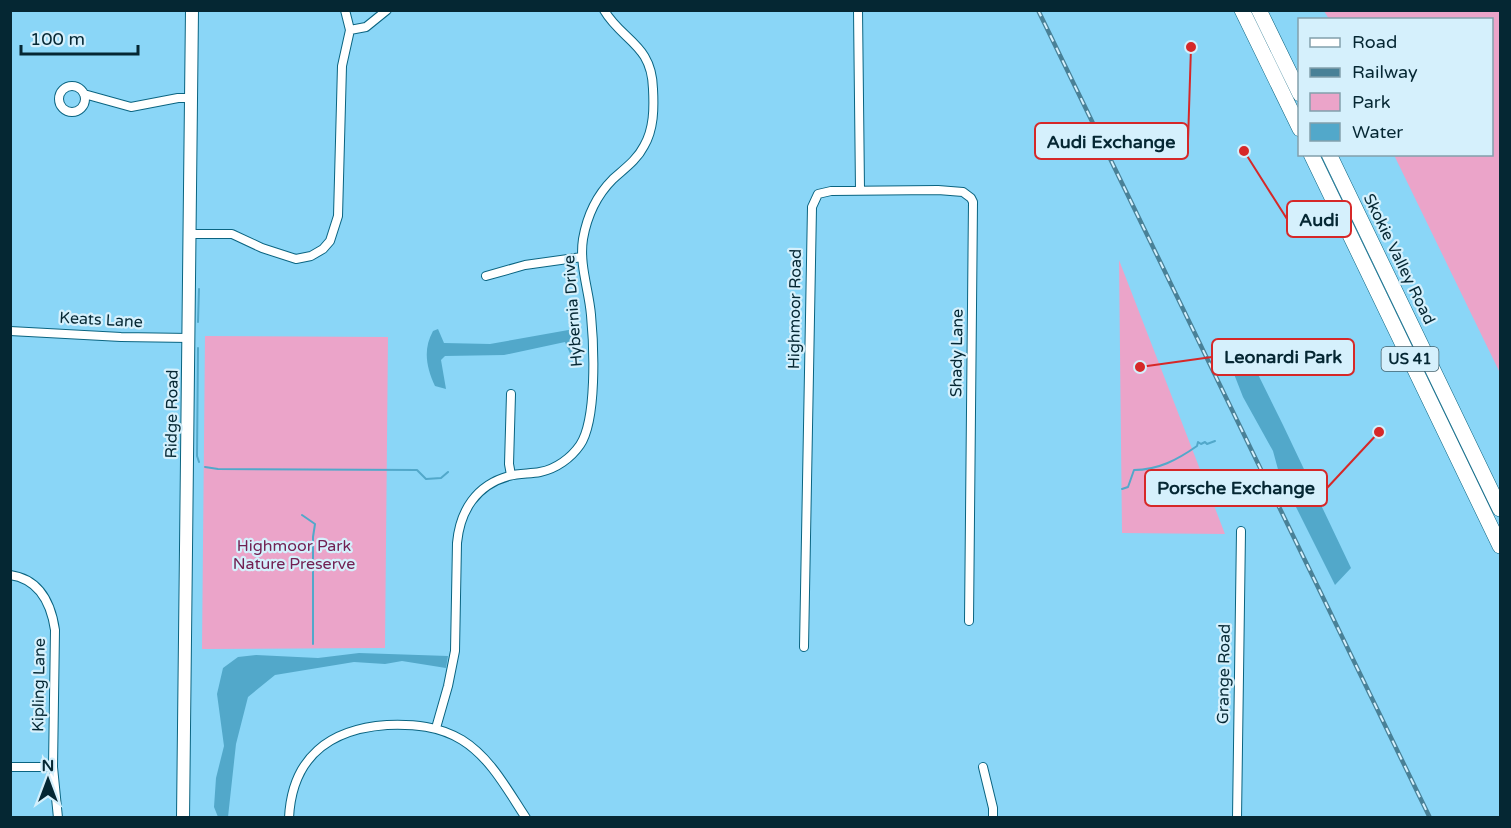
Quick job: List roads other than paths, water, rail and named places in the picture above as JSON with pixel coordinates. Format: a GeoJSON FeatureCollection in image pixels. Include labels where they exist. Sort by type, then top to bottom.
{"type":"FeatureCollection","features":[{"type":"Feature","properties":{"kind":"highway"},"geometry":{"type":"LineString","coordinates":[[1242,10],[1298,127]]}},
{"type":"Feature","properties":{"kind":"highway"},"geometry":{"type":"LineString","coordinates":[[1259,10],[1298,92]]}},
{"type":"Feature","properties":{"kind":"highway"},"geometry":{"type":"LineString","coordinates":[[1271,10],[1298,80]]}},
{"type":"Feature","properties":{"kind":"highway","name":"Skokie Valley Road"},"geometry":{"type":"LineString","coordinates":[[1312,156],[1500,546]]}},
{"type":"Feature","properties":{"kind":"highway","name":"Skokie Valley Road"},"geometry":{"type":"LineString","coordinates":[[1330,156],[1500,509]]}},
{"type":"Feature","properties":{"kind":"street","name":"Ridge Road"},"geometry":{"type":"LineString","coordinates":[[183,818],[192,10]]}},
{"type":"Feature","properties":{"kind":"street"},"geometry":{"type":"LineString","coordinates":[[191,234],[232,234],[262,248],[296,259],[310,256],[323,249],[330,241],[338,216],[340,92],[342,66],[350,30],[345,10]]}},
{"type":"Feature","properties":{"kind":"street"},"geometry":{"type":"LineString","coordinates":[[350,30],[366,27],[387,10]]}},
{"type":"Feature","properties":{"kind":"street","name":"Hybernia Drive"},"geometry":{"type":"LineString","coordinates":[[436,728],[454,656],[457,543],[461,519],[470,503],[482,490],[500,479],[511,475],[550,470],[569,458],[582,443],[588,429],[591,414],[592,325],[582,257],[587,222],[599,195],[635,160],[644,146],[653,117],[653,86],[645,58],[639,48],[610,20],[604,10]]}},
{"type":"Feature","properties":{"kind":"street"},"geometry":{"type":"LineString","coordinates":[[858,10],[860,190]]}},
{"type":"Feature","properties":{"kind":"street"},"geometry":{"type":"LineString","coordinates":[[84,94],[131,107],[178,98],[191,98]]}},
{"type":"Feature","properties":{"kind":"street","name":"Shady Lane"},"geometry":{"type":"LineString","coordinates":[[860,190],[963,192],[973,202],[969,621]]}},
{"type":"Feature","properties":{"kind":"street","name":"Highmoor Road"},"geometry":{"type":"LineString","coordinates":[[804,647],[812,207],[818,194],[860,190]]}},
{"type":"Feature","properties":{"kind":"street"},"geometry":{"type":"LineString","coordinates":[[486,276],[525,265],[582,257]]}},
{"type":"Feature","properties":{"kind":"street","name":"Keats Lane"},"geometry":{"type":"LineString","coordinates":[[10,331],[190,338]]}},
{"type":"Feature","properties":{"kind":"street"},"geometry":{"type":"LineString","coordinates":[[511,394],[509,464],[511,475]]}},
{"type":"Feature","properties":{"kind":"street","name":"Grange Road"},"geometry":{"type":"LineString","coordinates":[[1238,818],[1241,531]]}},
{"type":"Feature","properties":{"kind":"street","name":"Kipling Lane"},"geometry":{"type":"LineString","coordinates":[[10,574],[29,581],[41,592],[50,605],[55,630],[53,767],[58,818]]}},
{"type":"Feature","properties":{"kind":"street"},"geometry":{"type":"LineString","coordinates":[[289,818],[290,802],[299,773],[315,752],[331,739],[348,732],[369,726],[404,724],[436,728],[460,739],[480,754],[526,818]]}},
{"type":"Feature","properties":{"kind":"street"},"geometry":{"type":"LineString","coordinates":[[10,767],[53,767]]}},
{"type":"Feature","properties":{"kind":"street"},"geometry":{"type":"LineString","coordinates":[[983,767],[993,808],[993,818]]}},
{"type":"Feature","properties":{"kind":"water"},"geometry":{"type":"Polygon","coordinates":[[[438,329],[444,343],[490,344],[574,329],[578,335],[578,357],[572,358],[565,342],[504,355],[445,356],[441,360],[446,389],[435,386],[428,365],[428,345],[433,331],[438,329]]]}},
{"type":"Feature","properties":{"kind":"water"},"geometry":{"type":"Polygon","coordinates":[[[1234,339],[1247,352],[1351,568],[1335,585],[1279,473],[1273,451],[1243,397],[1234,374],[1230,352],[1221,349],[1220,340],[1234,339]]]}},
{"type":"Feature","properties":{"kind":"water"},"geometry":{"type":"Polygon","coordinates":[[[359,653],[448,656],[446,668],[402,661],[385,664],[354,662],[275,675],[248,697],[236,744],[228,817],[218,817],[214,807],[216,778],[224,746],[217,694],[223,668],[238,657],[256,655],[318,658],[359,653]]]}},
{"type":"Feature","properties":{"kind":"waterway"},"geometry":{"type":"LineString","coordinates":[[198,322],[199,289]]}},
{"type":"Feature","properties":{"kind":"waterway"},"geometry":{"type":"LineString","coordinates":[[198,348],[197,456],[199,462]]}},
{"type":"Feature","properties":{"kind":"waterway"},"geometry":{"type":"LineString","coordinates":[[1122,489],[1128,487],[1134,470],[1143,470],[1175,460],[1197,446],[1198,442],[1207,444],[1215,441]]}},
{"type":"Feature","properties":{"kind":"waterway"},"geometry":{"type":"LineString","coordinates":[[205,467],[218,469],[417,470],[426,479],[441,478],[448,472]]}},
{"type":"Feature","properties":{"kind":"waterway"},"geometry":{"type":"LineString","coordinates":[[302,515],[315,524],[313,644]]}},
{"type":"Feature","properties":{"kind":"railway"},"geometry":{"type":"LineString","coordinates":[[1038,10],[1430,818]]}},
{"type":"Feature","properties":{"kind":"place","name":"Audi Exchange"},"geometry":{"type":"Point","coordinates":[1191,47]}},
{"type":"Feature","properties":{"kind":"place","name":"Audi"},"geometry":{"type":"Point","coordinates":[1244,151]}},
{"type":"Feature","properties":{"kind":"place","name":"Leonardi Park"},"geometry":{"type":"Point","coordinates":[1140,367]}},
{"type":"Feature","properties":{"kind":"place","name":"Porsche Exchange"},"geometry":{"type":"Point","coordinates":[1379,432]}},
{"type":"Feature","properties":{"kind":"park label","name":"Highmoor Park Nature Preserve"},"geometry":{"type":"Point","coordinates":[294,555]}}]}
